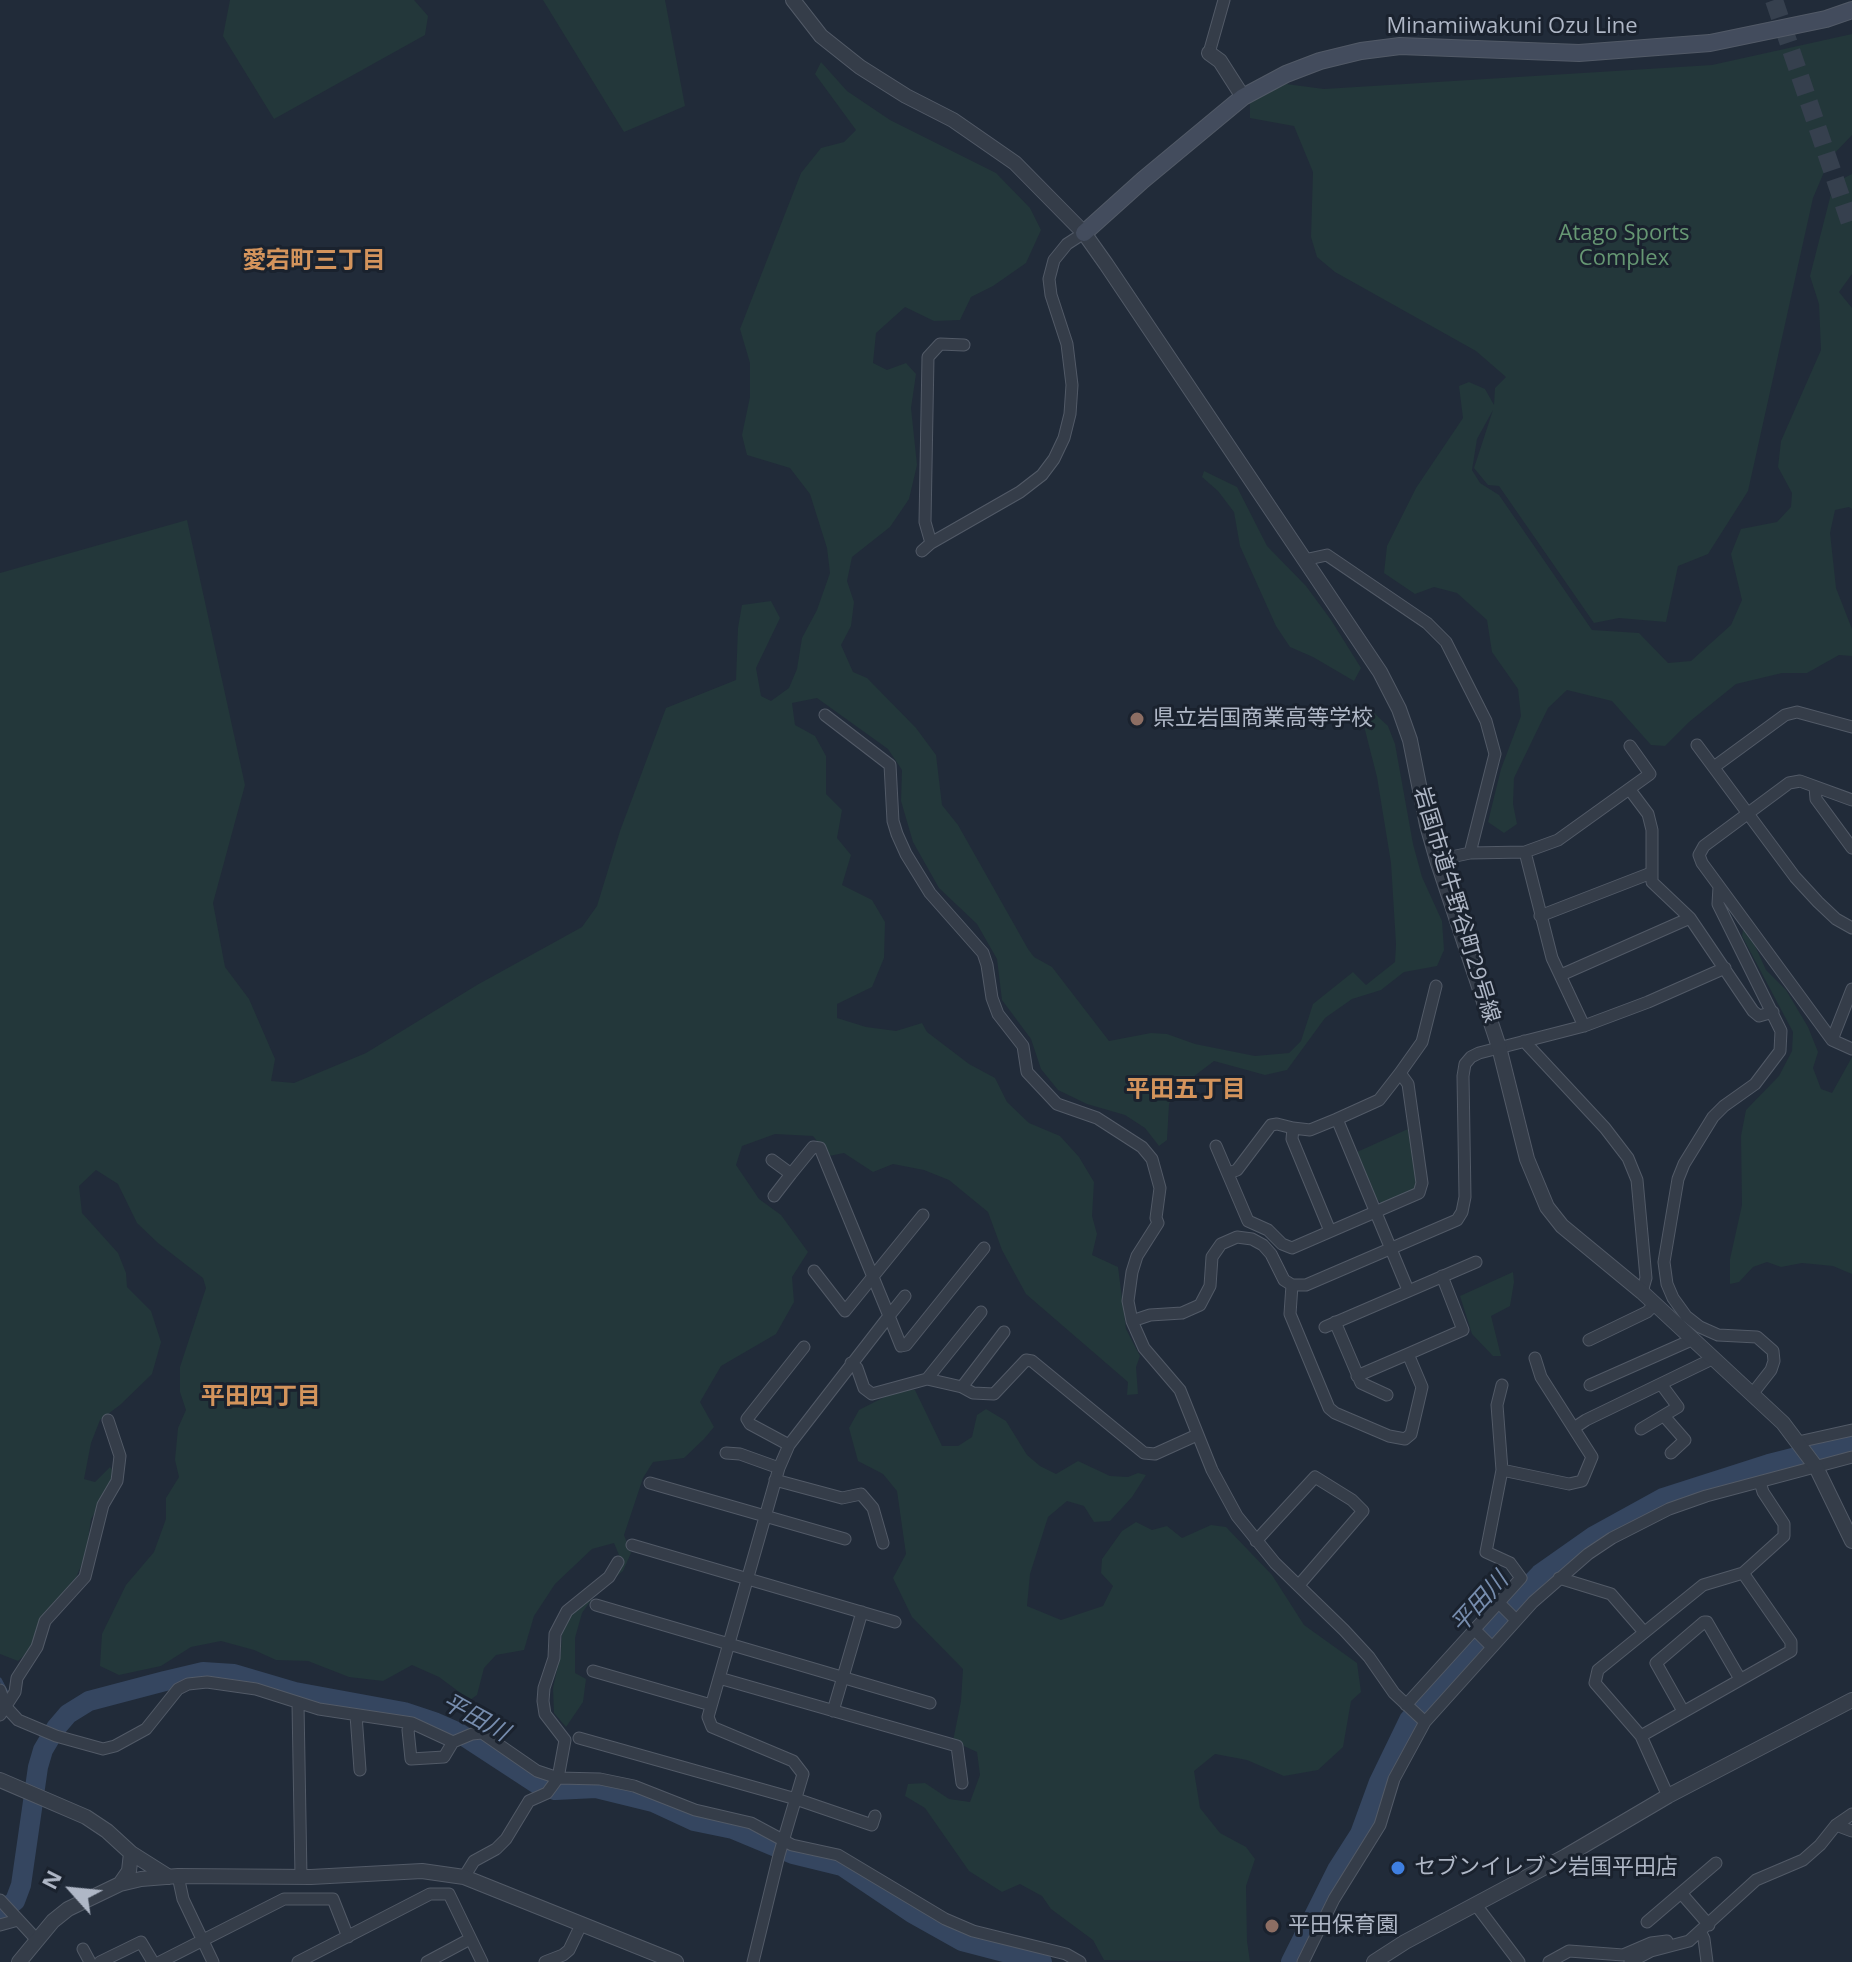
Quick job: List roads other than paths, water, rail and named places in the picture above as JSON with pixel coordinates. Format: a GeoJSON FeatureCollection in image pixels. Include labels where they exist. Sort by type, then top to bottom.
{"type":"FeatureCollection","features":[{"type":"Feature","properties":{"kind":"main road","name":"Minamiiwakuni Ozu Line"},"geometry":{"type":"LineString","coordinates":[[1084,233],[1243,97],[1286,74],[1320,61],[1400,46],[1579,53],[1710,43],[1826,19],[1852,10]]}},
{"type":"Feature","properties":{"kind":"street","name":"岩国市道牛野谷町29号線"},"geometry":{"type":"LineString","coordinates":[[793,0],[821,36],[860,67],[906,96],[953,120],[1015,163],[1084,233],[1380,672],[1399,709],[1410,740],[1437,860],[1499,1047],[1527,1159],[1547,1207],[1588,1250],[1642,1292],[1753,1393],[1799,1443],[1814,1465],[1852,1541]]}},
{"type":"Feature","properties":{"kind":"street"},"geometry":{"type":"LineString","coordinates":[[1224,0],[1209,53],[1220,61],[1243,97]]}},
{"type":"Feature","properties":{"kind":"street"},"geometry":{"type":"LineString","coordinates":[[964,345],[940,344],[932,349],[928,357],[927,547],[1020,492],[1042,475],[1054,459],[1067,426],[1072,385],[1067,344],[1049,279],[1054,260],[1067,244],[1084,233]]}},
{"type":"Feature","properties":{"kind":"street"},"geometry":{"type":"LineString","coordinates":[[1304,560],[1327,555],[1427,623],[1446,642],[1486,721],[1495,754],[1470,853]]}},
{"type":"Feature","properties":{"kind":"street"},"geometry":{"type":"LineString","coordinates":[[1714,767],[1785,715],[1797,712],[1852,727]]}},
{"type":"Feature","properties":{"kind":"street"},"geometry":{"type":"LineString","coordinates":[[825,715],[890,765],[893,821],[906,854],[930,893],[983,953],[992,998],[998,1014],[1023,1046],[1027,1072],[1057,1104],[1097,1118],[1142,1147],[1152,1159],[1160,1188],[1158,1223],[1137,1256],[1132,1272],[1128,1301],[1132,1321],[1144,1348],[1180,1390],[1212,1470],[1237,1516],[1256,1541],[1369,1657],[1422,1720]]}},
{"type":"Feature","properties":{"kind":"street"},"geometry":{"type":"LineString","coordinates":[[1697,745],[1810,894],[1836,919],[1852,928]]}},
{"type":"Feature","properties":{"kind":"street"},"geometry":{"type":"LineString","coordinates":[[1437,860],[1470,853],[1525,852],[1558,840],[1650,774],[1630,746]]}},
{"type":"Feature","properties":{"kind":"street"},"geometry":{"type":"LineString","coordinates":[[1852,800],[1800,781],[1789,783],[1704,846],[1699,855],[1719,887],[1832,1040],[1852,1049]]}},
{"type":"Feature","properties":{"kind":"street"},"geometry":{"type":"LineString","coordinates":[[1815,787],[1816,799],[1852,848]]}},
{"type":"Feature","properties":{"kind":"street"},"geometry":{"type":"LineString","coordinates":[[1630,790],[1648,814],[1652,830],[1652,882],[1690,918],[1753,1011],[1759,1016],[1773,1012]]}},
{"type":"Feature","properties":{"kind":"street"},"geometry":{"type":"LineString","coordinates":[[1525,852],[1552,958],[1584,1026]]}},
{"type":"Feature","properties":{"kind":"street"},"geometry":{"type":"LineString","coordinates":[[1540,916],[1651,873]]}},
{"type":"Feature","properties":{"kind":"street"},"geometry":{"type":"LineString","coordinates":[[1719,887],[1718,904],[1781,1031],[1780,1051],[1755,1084],[1713,1117],[1684,1164],[1678,1179],[1664,1262],[1667,1284],[1673,1298],[1693,1321],[1718,1335],[1757,1337],[1773,1351],[1771,1370],[1753,1393]]}},
{"type":"Feature","properties":{"kind":"street"},"geometry":{"type":"LineString","coordinates":[[1561,975],[1690,918]]}},
{"type":"Feature","properties":{"kind":"street"},"geometry":{"type":"LineString","coordinates":[[1132,1321],[1150,1315],[1182,1313],[1200,1305],[1210,1286],[1212,1257],[1221,1244],[1237,1237],[1252,1239],[1263,1245],[1284,1280],[1292,1285],[1306,1285],[1449,1225],[1462,1212],[1465,1197],[1465,1064],[1479,1053],[1584,1026],[1725,968]]}},
{"type":"Feature","properties":{"kind":"street"},"geometry":{"type":"LineString","coordinates":[[1229,1173],[1237,1170],[1271,1125],[1310,1130],[1379,1100],[1422,1042],[1436,986]]}},
{"type":"Feature","properties":{"kind":"street"},"geometry":{"type":"LineString","coordinates":[[1832,1040],[1852,989]]}},
{"type":"Feature","properties":{"kind":"street"},"geometry":{"type":"LineString","coordinates":[[1524,1041],[1605,1128],[1628,1158],[1637,1180],[1646,1278],[1642,1292]]}},
{"type":"Feature","properties":{"kind":"street"},"geometry":{"type":"LineString","coordinates":[[1216,1146],[1248,1221],[1268,1230],[1282,1244],[1292,1248],[1419,1193],[1422,1183],[1408,1084],[1400,1073]]}},
{"type":"Feature","properties":{"kind":"street"},"geometry":{"type":"LineString","coordinates":[[1337,1119],[1408,1290]]}},
{"type":"Feature","properties":{"kind":"street"},"geometry":{"type":"LineString","coordinates":[[1293,1128],[1292,1139],[1330,1231]]}},
{"type":"Feature","properties":{"kind":"street"},"geometry":{"type":"LineString","coordinates":[[774,1196],[813,1147],[820,1148],[901,1346],[906,1345],[984,1248]]}},
{"type":"Feature","properties":{"kind":"street"},"geometry":{"type":"LineString","coordinates":[[772,1160],[791,1174]]}},
{"type":"Feature","properties":{"kind":"street"},"geometry":{"type":"LineString","coordinates":[[814,1271],[845,1311],[923,1215]]}},
{"type":"Feature","properties":{"kind":"street"},"geometry":{"type":"LineString","coordinates":[[1387,1395],[1361,1383],[1330,1324],[1476,1262]]}},
{"type":"Feature","properties":{"kind":"street"},"geometry":{"type":"LineString","coordinates":[[1357,1376],[1463,1330],[1442,1276]]}},
{"type":"Feature","properties":{"kind":"street"},"geometry":{"type":"LineString","coordinates":[[1292,1285],[1290,1314],[1329,1408],[1335,1413],[1389,1436],[1405,1439],[1411,1434],[1422,1387],[1408,1354]]}},
{"type":"Feature","properties":{"kind":"street"},"geometry":{"type":"LineString","coordinates":[[753,1962],[803,1774],[793,1761],[712,1727],[708,1717],[775,1480],[789,1445],[905,1296]]}},
{"type":"Feature","properties":{"kind":"street"},"geometry":{"type":"LineString","coordinates":[[1589,1340],[1647,1312],[1655,1304]]}},
{"type":"Feature","properties":{"kind":"street"},"geometry":{"type":"LineString","coordinates":[[927,1379],[981,1312]]}},
{"type":"Feature","properties":{"kind":"street"},"geometry":{"type":"LineString","coordinates":[[962,1387],[1004,1332]]}},
{"type":"Feature","properties":{"kind":"street"},"geometry":{"type":"LineString","coordinates":[[1590,1385],[1692,1338]]}},
{"type":"Feature","properties":{"kind":"street"},"geometry":{"type":"LineString","coordinates":[[789,1445],[750,1424],[747,1419],[804,1347]]}},
{"type":"Feature","properties":{"kind":"street"},"geometry":{"type":"LineString","coordinates":[[1574,1428],[1713,1357]]}},
{"type":"Feature","properties":{"kind":"street"},"geometry":{"type":"LineString","coordinates":[[1502,1470],[1569,1484],[1582,1481],[1592,1457],[1541,1377],[1535,1358]]}},
{"type":"Feature","properties":{"kind":"street"},"geometry":{"type":"LineString","coordinates":[[851,1363],[857,1368],[864,1388],[872,1394],[927,1379],[962,1387],[973,1393],[994,1394],[1026,1360],[1032,1361],[1144,1453],[1155,1454],[1197,1435]]}},
{"type":"Feature","properties":{"kind":"street"},"geometry":{"type":"LineString","coordinates":[[1641,1429],[1678,1407],[1661,1384]]}},
{"type":"Feature","properties":{"kind":"street"},"geometry":{"type":"LineString","coordinates":[[1408,1707],[1521,1578],[1510,1563],[1486,1552],[1502,1470],[1497,1405],[1502,1385]]}},
{"type":"Feature","properties":{"kind":"street"},"geometry":{"type":"LineString","coordinates":[[1664,1416],[1685,1440],[1671,1453]]}},
{"type":"Feature","properties":{"kind":"street"},"geometry":{"type":"LineString","coordinates":[[3,1711],[15,1692],[17,1678],[37,1647],[45,1621],[85,1577],[103,1505],[117,1481],[120,1456],[108,1420]]}},
{"type":"Feature","properties":{"kind":"street"},"geometry":{"type":"LineString","coordinates":[[1799,1443],[1852,1430]]}},
{"type":"Feature","properties":{"kind":"street"},"geometry":{"type":"LineString","coordinates":[[726,1453],[740,1454],[779,1468]]}},
{"type":"Feature","properties":{"kind":"street"},"geometry":{"type":"LineString","coordinates":[[1303,1962],[1334,1899],[1380,1825],[1394,1779],[1422,1720],[1514,1618],[1559,1578],[1612,1538],[1669,1509],[1814,1465],[1852,1457]]}},
{"type":"Feature","properties":{"kind":"street"},"geometry":{"type":"LineString","coordinates":[[1256,1541],[1315,1477],[1352,1500],[1363,1511],[1299,1585]]}},
{"type":"Feature","properties":{"kind":"street"},"geometry":{"type":"LineString","coordinates":[[775,1480],[842,1498],[861,1494],[873,1508],[883,1543]]}},
{"type":"Feature","properties":{"kind":"street"},"geometry":{"type":"LineString","coordinates":[[1668,1796],[1641,1736],[1595,1683],[1598,1670],[1703,1585],[1743,1573],[1784,1536],[1784,1524],[1760,1482]]}},
{"type":"Feature","properties":{"kind":"street"},"geometry":{"type":"LineString","coordinates":[[650,1483],[845,1539]]}},
{"type":"Feature","properties":{"kind":"street"},"geometry":{"type":"LineString","coordinates":[[632,1545],[895,1622]]}},
{"type":"Feature","properties":{"kind":"street"},"geometry":{"type":"LineString","coordinates":[[464,1877],[474,1861],[496,1849],[506,1839],[529,1801],[547,1793],[556,1780],[565,1740],[545,1714],[543,1701],[554,1658],[555,1634],[567,1611],[609,1577],[618,1562]]}},
{"type":"Feature","properties":{"kind":"street"},"geometry":{"type":"LineString","coordinates":[[1641,1736],[1791,1651],[1791,1642],[1743,1573]]}},
{"type":"Feature","properties":{"kind":"street"},"geometry":{"type":"LineString","coordinates":[[1559,1578],[1611,1594],[1644,1632]]}},
{"type":"Feature","properties":{"kind":"street"},"geometry":{"type":"LineString","coordinates":[[1499,1603],[1514,1618]]}},
{"type":"Feature","properties":{"kind":"street"},"geometry":{"type":"LineString","coordinates":[[596,1605],[930,1703]]}},
{"type":"Feature","properties":{"kind":"street"},"geometry":{"type":"LineString","coordinates":[[833,1711],[862,1612]]}},
{"type":"Feature","properties":{"kind":"street"},"geometry":{"type":"LineString","coordinates":[[1683,1711],[1656,1663],[1704,1622],[1707,1622],[1740,1679]]}},
{"type":"Feature","properties":{"kind":"street"},"geometry":{"type":"LineString","coordinates":[[1475,1630],[1490,1645]]}},
{"type":"Feature","properties":{"kind":"street"},"geometry":{"type":"LineString","coordinates":[[593,1671],[711,1705]]}},
{"type":"Feature","properties":{"kind":"street"},"geometry":{"type":"LineString","coordinates":[[719,1678],[957,1746],[962,1783]]}},
{"type":"Feature","properties":{"kind":"street"},"geometry":{"type":"LineString","coordinates":[[3,1711],[42,1731],[90,1747],[115,1746],[146,1729],[170,1696],[188,1684],[207,1682],[256,1689],[298,1704],[412,1723],[454,1741]]}},
{"type":"Feature","properties":{"kind":"street"},"geometry":{"type":"LineString","coordinates":[[0,1690],[3,1711]]}},
{"type":"Feature","properties":{"kind":"street"},"geometry":{"type":"LineString","coordinates":[[1374,1962],[1668,1796],[1852,1700]]}},
{"type":"Feature","properties":{"kind":"street"},"geometry":{"type":"LineString","coordinates":[[298,1704],[301,1877]]}},
{"type":"Feature","properties":{"kind":"street"},"geometry":{"type":"LineString","coordinates":[[356,1715],[360,1770]]}},
{"type":"Feature","properties":{"kind":"street"},"geometry":{"type":"LineString","coordinates":[[412,1723],[408,1730],[411,1759],[444,1757],[454,1741],[482,1733],[525,1764],[556,1780],[600,1779],[634,1786],[695,1810],[751,1823],[782,1847],[838,1855],[945,1919],[973,1931],[1066,1954],[1080,1962]]}},
{"type":"Feature","properties":{"kind":"street"},"geometry":{"type":"LineString","coordinates":[[579,1738],[796,1799],[872,1825],[875,1816]]}},
{"type":"Feature","properties":{"kind":"street"},"geometry":{"type":"LineString","coordinates":[[0,1780],[86,1817],[131,1853],[174,1876],[213,1962]]}},
{"type":"Feature","properties":{"kind":"street"},"geometry":{"type":"LineString","coordinates":[[1630,1962],[1651,1951],[1678,1944],[1705,1929],[1756,1880],[1803,1860],[1836,1825],[1852,1814]]}},
{"type":"Feature","properties":{"kind":"street"},"geometry":{"type":"LineString","coordinates":[[1836,1825],[1852,1831]]}},
{"type":"Feature","properties":{"kind":"street"},"geometry":{"type":"LineString","coordinates":[[120,1884],[129,1871],[131,1853]]}},
{"type":"Feature","properties":{"kind":"street"},"geometry":{"type":"LineString","coordinates":[[1647,1922],[1715,1863]]}},
{"type":"Feature","properties":{"kind":"street"},"geometry":{"type":"LineString","coordinates":[[19,1962],[68,1909],[120,1884],[174,1876],[301,1877],[422,1871],[464,1877],[676,1962]]}},
{"type":"Feature","properties":{"kind":"street"},"geometry":{"type":"LineString","coordinates":[[1681,1893],[1705,1929],[1707,1962]]}},
{"type":"Feature","properties":{"kind":"street"},"geometry":{"type":"LineString","coordinates":[[298,1962],[430,1894],[449,1894],[482,1962]]}},
{"type":"Feature","properties":{"kind":"street"},"geometry":{"type":"LineString","coordinates":[[160,1962],[284,1899],[333,1899],[348,1937]]}},
{"type":"Feature","properties":{"kind":"street"},"geometry":{"type":"LineString","coordinates":[[1476,1905],[1519,1962]]}},
{"type":"Feature","properties":{"kind":"street"},"geometry":{"type":"LineString","coordinates":[[0,1925],[9,1908],[37,1940]]}},
{"type":"Feature","properties":{"kind":"street"},"geometry":{"type":"LineString","coordinates":[[545,1962],[569,1950],[581,1925]]}},
{"type":"Feature","properties":{"kind":"street"},"geometry":{"type":"LineString","coordinates":[[427,1962],[470,1939]]}},
{"type":"Feature","properties":{"kind":"street"},"geometry":{"type":"LineString","coordinates":[[1549,1962],[1572,1956],[1623,1955],[1651,1943],[1668,1940],[1678,1944]]}},
{"type":"Feature","properties":{"kind":"street"},"geometry":{"type":"LineString","coordinates":[[100,1962],[141,1942],[153,1962]]}},
{"type":"Feature","properties":{"kind":"street"},"geometry":{"type":"LineString","coordinates":[[83,1949],[90,1962]]}},
{"type":"Feature","properties":{"kind":"waterway","name":"平田川"},"geometry":{"type":"LineString","coordinates":[[1291,1962],[1337,1870],[1360,1834],[1379,1782],[1409,1720],[1469,1649],[1540,1574],[1594,1536],[1663,1498],[1769,1464],[1852,1443]]}},
{"type":"Feature","properties":{"kind":"waterway","name":"平田川"},"geometry":{"type":"LineString","coordinates":[[0,1912],[15,1901],[21,1885],[38,1767],[43,1750],[56,1728],[68,1714],[89,1701],[203,1672],[234,1674],[295,1692],[404,1712],[434,1722],[459,1733],[537,1784],[555,1790],[596,1788],[653,1802],[694,1821],[733,1829],[793,1854],[842,1866],[912,1913],[962,1941],[1042,1962]]}},
{"type":"Feature","properties":{"kind":"waterway"},"geometry":{"type":"LineString","coordinates":[[0,1679],[9,1696]]}},
{"type":"Feature","properties":{"kind":"waterway"},"geometry":{"type":"LineString","coordinates":[[47,1727],[56,1728]]}},
{"type":"Feature","properties":{"kind":"tunnel"},"geometry":{"type":"LineString","coordinates":[[1774,0],[1852,229]]}},
{"type":"Feature","properties":{"kind":"place","name":"県立岩国商業高等学校"},"geometry":{"type":"Point","coordinates":[1137,719]}},
{"type":"Feature","properties":{"kind":"place","name":"セブンイレブン岩国平田店"},"geometry":{"type":"Point","coordinates":[1398,1868]}},
{"type":"Feature","properties":{"kind":"place","name":"平田保育園"},"geometry":{"type":"Point","coordinates":[1272,1926]}},
{"type":"Feature","properties":{"kind":"district","name":"愛宕町三丁目"},"geometry":{"type":"Point","coordinates":[314,261]}},
{"type":"Feature","properties":{"kind":"district","name":"平田五丁目"},"geometry":{"type":"Point","coordinates":[1186,1090]}},
{"type":"Feature","properties":{"kind":"district","name":"平田四丁目"},"geometry":{"type":"Point","coordinates":[261,1397]}},
{"type":"Feature","properties":{"kind":"park label","name":"Atago Sports Complex"},"geometry":{"type":"Point","coordinates":[1624,246]}}]}
